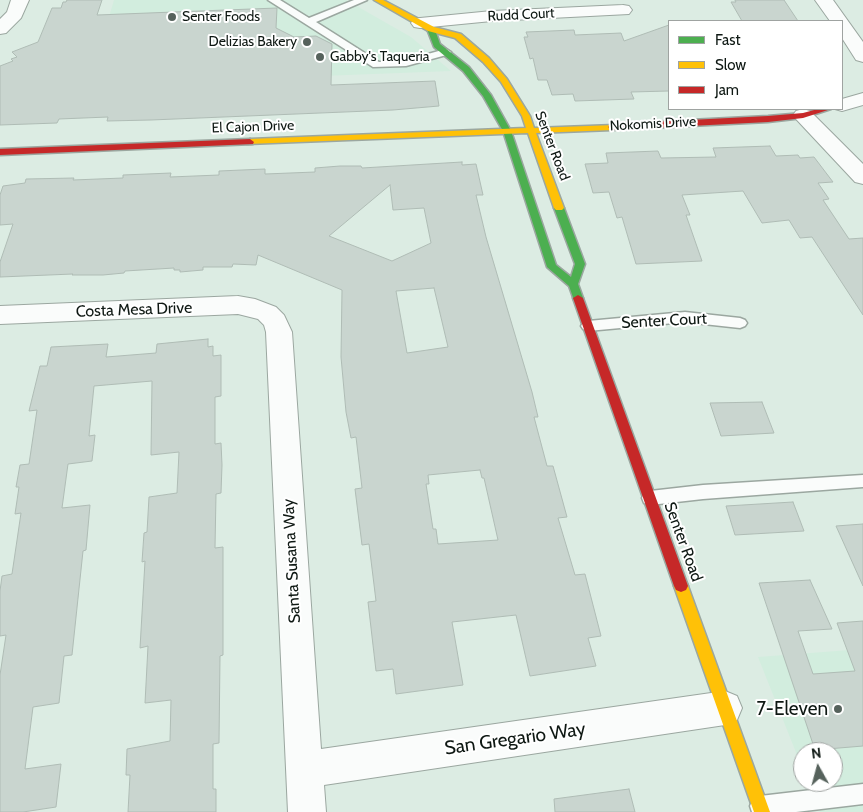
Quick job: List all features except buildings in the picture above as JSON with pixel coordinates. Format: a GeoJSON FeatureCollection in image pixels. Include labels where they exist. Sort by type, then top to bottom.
{"type":"FeatureCollection","features":[{"type":"Feature","properties":{"kind":"main road","name":"Senter Road"},"geometry":{"type":"LineString","coordinates":[[378,0],[425,26],[458,36],[486,60],[504,81],[522,109],[580,264],[573,284],[761,809]]}},
{"type":"Feature","properties":{"kind":"main road"},"geometry":{"type":"LineString","coordinates":[[425,26],[437,45],[466,69],[487,95],[508,131],[552,267],[573,284]]}},
{"type":"Feature","properties":{"kind":"main road","name":"Nokomis Drive"},"geometry":{"type":"LineString","coordinates":[[508,131],[768,119],[803,115],[823,110]]}},
{"type":"Feature","properties":{"kind":"main road","name":"El Cajon Drive"},"geometry":{"type":"LineString","coordinates":[[0,152],[508,131]]}},
{"type":"Feature","properties":{"kind":"street"},"geometry":{"type":"LineString","coordinates":[[0,29],[15,14],[20,0]]}},
{"type":"Feature","properties":{"kind":"street"},"geometry":{"type":"LineString","coordinates":[[824,0],[838,20]]}},
{"type":"Feature","properties":{"kind":"street","name":"Rudd Court"},"geometry":{"type":"LineString","coordinates":[[425,26],[492,16],[623,10]]}},
{"type":"Feature","properties":{"kind":"street"},"geometry":{"type":"LineString","coordinates":[[843,26],[863,56]]}},
{"type":"Feature","properties":{"kind":"street"},"geometry":{"type":"LineString","coordinates":[[843,105],[863,99]]}},
{"type":"Feature","properties":{"kind":"street"},"geometry":{"type":"LineString","coordinates":[[803,115],[863,177]]}},
{"type":"Feature","properties":{"kind":"street","name":"Costa Mesa Drive"},"geometry":{"type":"LineString","coordinates":[[0,315],[238,305],[255,308],[267,313]]}},
{"type":"Feature","properties":{"kind":"street","name":"Santa Susana Way"},"geometry":{"type":"LineString","coordinates":[[267,313],[275,321],[279,332],[307,812]]}},
{"type":"Feature","properties":{"kind":"street","name":"San Gregario Way"},"geometry":{"type":"LineString","coordinates":[[304,770],[725,708]]}},
{"type":"Feature","properties":{"kind":"lane"},"geometry":{"type":"LineString","coordinates":[[272,0],[377,64],[406,64],[446,52]]}},
{"type":"Feature","properties":{"kind":"lane"},"geometry":{"type":"LineString","coordinates":[[308,22],[362,0]]}},
{"type":"Feature","properties":{"kind":"lane","name":"Senter Court"},"geometry":{"type":"LineString","coordinates":[[588,326],[685,318],[707,318],[740,323]]}},
{"type":"Feature","properties":{"kind":"lane"},"geometry":{"type":"LineString","coordinates":[[650,498],[702,492],[863,481]]}},
{"type":"Feature","properties":{"kind":"lane"},"geometry":{"type":"LineString","coordinates":[[761,809],[863,794]]}},
{"type":"Feature","properties":{"kind":"shaded area"},"geometry":{"type":"Polygon","coordinates":[[[114,0],[346,0],[411,37],[451,71],[89,85],[114,0]]]}},
{"type":"Feature","properties":{"kind":"shaded area"},"geometry":{"type":"Polygon","coordinates":[[[863,649],[863,812],[820,812],[812,792],[843,792],[843,742],[793,742],[793,745],[758,657],[863,649]]]}},
{"type":"Feature","properties":{"kind":"traffic: fast"},"geometry":{"type":"LineString","coordinates":[[431,29],[437,45],[466,69],[487,95],[507,131],[552,267],[573,284],[578,298]]}},
{"type":"Feature","properties":{"kind":"traffic: fast"},"geometry":{"type":"LineString","coordinates":[[559,208],[580,264],[573,284]]}},
{"type":"Feature","properties":{"kind":"traffic: slow"},"geometry":{"type":"LineString","coordinates":[[378,0],[431,29],[458,36],[486,60],[504,81],[526,116],[559,208]]}},
{"type":"Feature","properties":{"kind":"traffic: slow"},"geometry":{"type":"LineString","coordinates":[[250,142],[612,127]]}},
{"type":"Feature","properties":{"kind":"traffic: slow"},"geometry":{"type":"LineString","coordinates":[[681,586],[762,812]]}},
{"type":"Feature","properties":{"kind":"traffic: jam"},"geometry":{"type":"LineString","coordinates":[[612,127],[768,119],[803,115],[823,110]]}},
{"type":"Feature","properties":{"kind":"traffic: jam"},"geometry":{"type":"LineString","coordinates":[[0,152],[250,142]]}},
{"type":"Feature","properties":{"kind":"traffic: jam"},"geometry":{"type":"LineString","coordinates":[[578,298],[681,586]]}},
{"type":"Feature","properties":{"kind":"place","name":"Senter Foods"},"geometry":{"type":"Point","coordinates":[172,17]}},
{"type":"Feature","properties":{"kind":"place","name":"Delizias Bakery"},"geometry":{"type":"Point","coordinates":[307,42]}},
{"type":"Feature","properties":{"kind":"place","name":"Gabby's Taqueria"},"geometry":{"type":"Point","coordinates":[320,57]}},
{"type":"Feature","properties":{"kind":"place","name":"7-Eleven"},"geometry":{"type":"Point","coordinates":[838,709]}}]}
